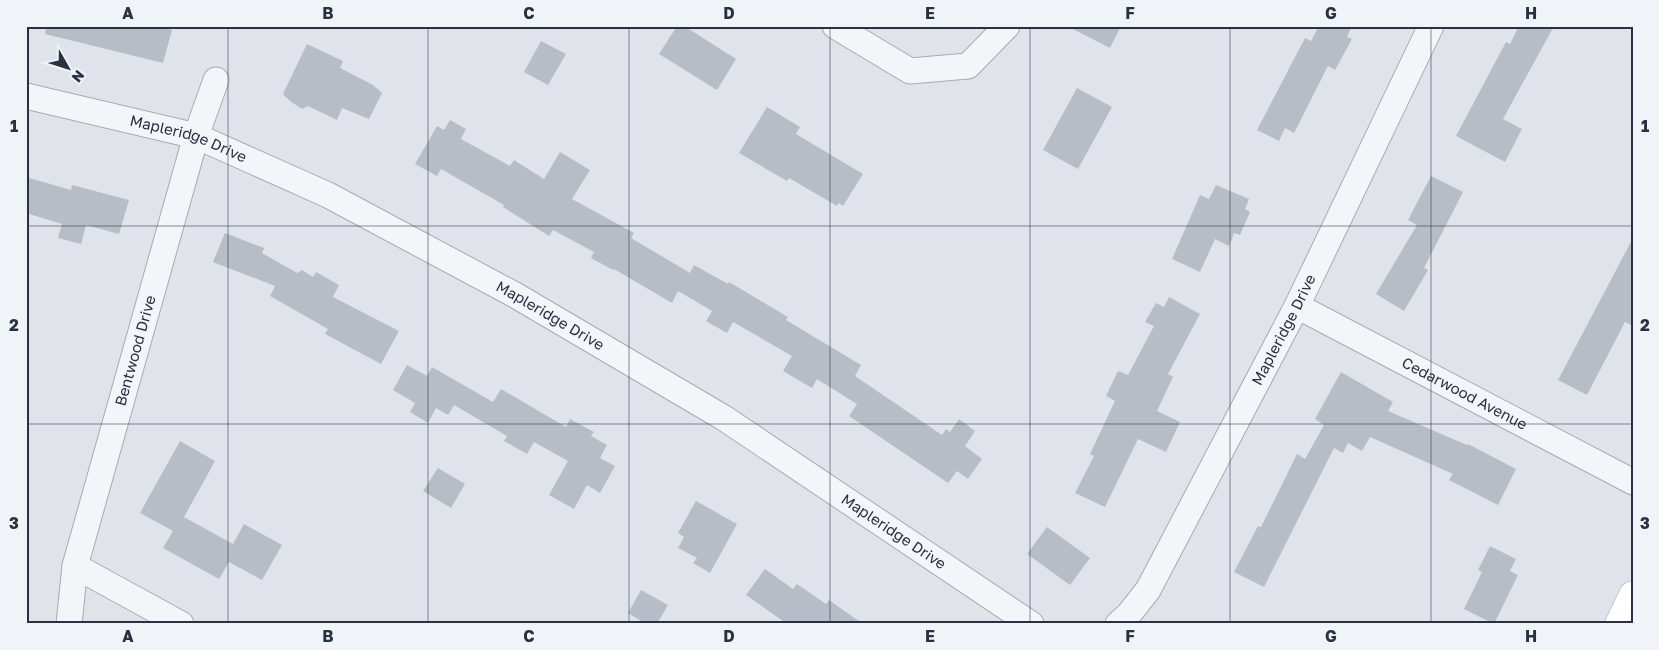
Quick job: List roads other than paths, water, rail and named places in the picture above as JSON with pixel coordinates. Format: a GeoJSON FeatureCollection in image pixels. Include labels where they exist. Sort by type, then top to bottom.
{"type":"FeatureCollection","features":[{"type":"Feature","properties":{"kind":"main road"},"geometry":{"type":"LineString","coordinates":[[1619,624],[1633,595]]}},
{"type":"Feature","properties":{"kind":"street"},"geometry":{"type":"LineString","coordinates":[[835,26],[910,72],[968,66],[1007,26]]}},
{"type":"Feature","properties":{"kind":"street","name":"Mapleridge Drive"},"geometry":{"type":"LineString","coordinates":[[1118,624],[1129,614],[1148,590],[1297,306],[1431,26]]}},
{"type":"Feature","properties":{"kind":"street","name":"Bentwood Drive"},"geometry":{"type":"LineString","coordinates":[[69,624],[75,566],[196,136],[216,80]]}},
{"type":"Feature","properties":{"kind":"street","name":"Mapleridge Drive"},"geometry":{"type":"LineString","coordinates":[[26,96],[196,136],[328,195],[515,295],[724,418],[1031,624]]}},
{"type":"Feature","properties":{"kind":"street","name":"Cedarwood Avenue"},"geometry":{"type":"LineString","coordinates":[[1297,306],[1633,482]]}},
{"type":"Feature","properties":{"kind":"street"},"geometry":{"type":"LineString","coordinates":[[75,566],[181,624]]}}]}
